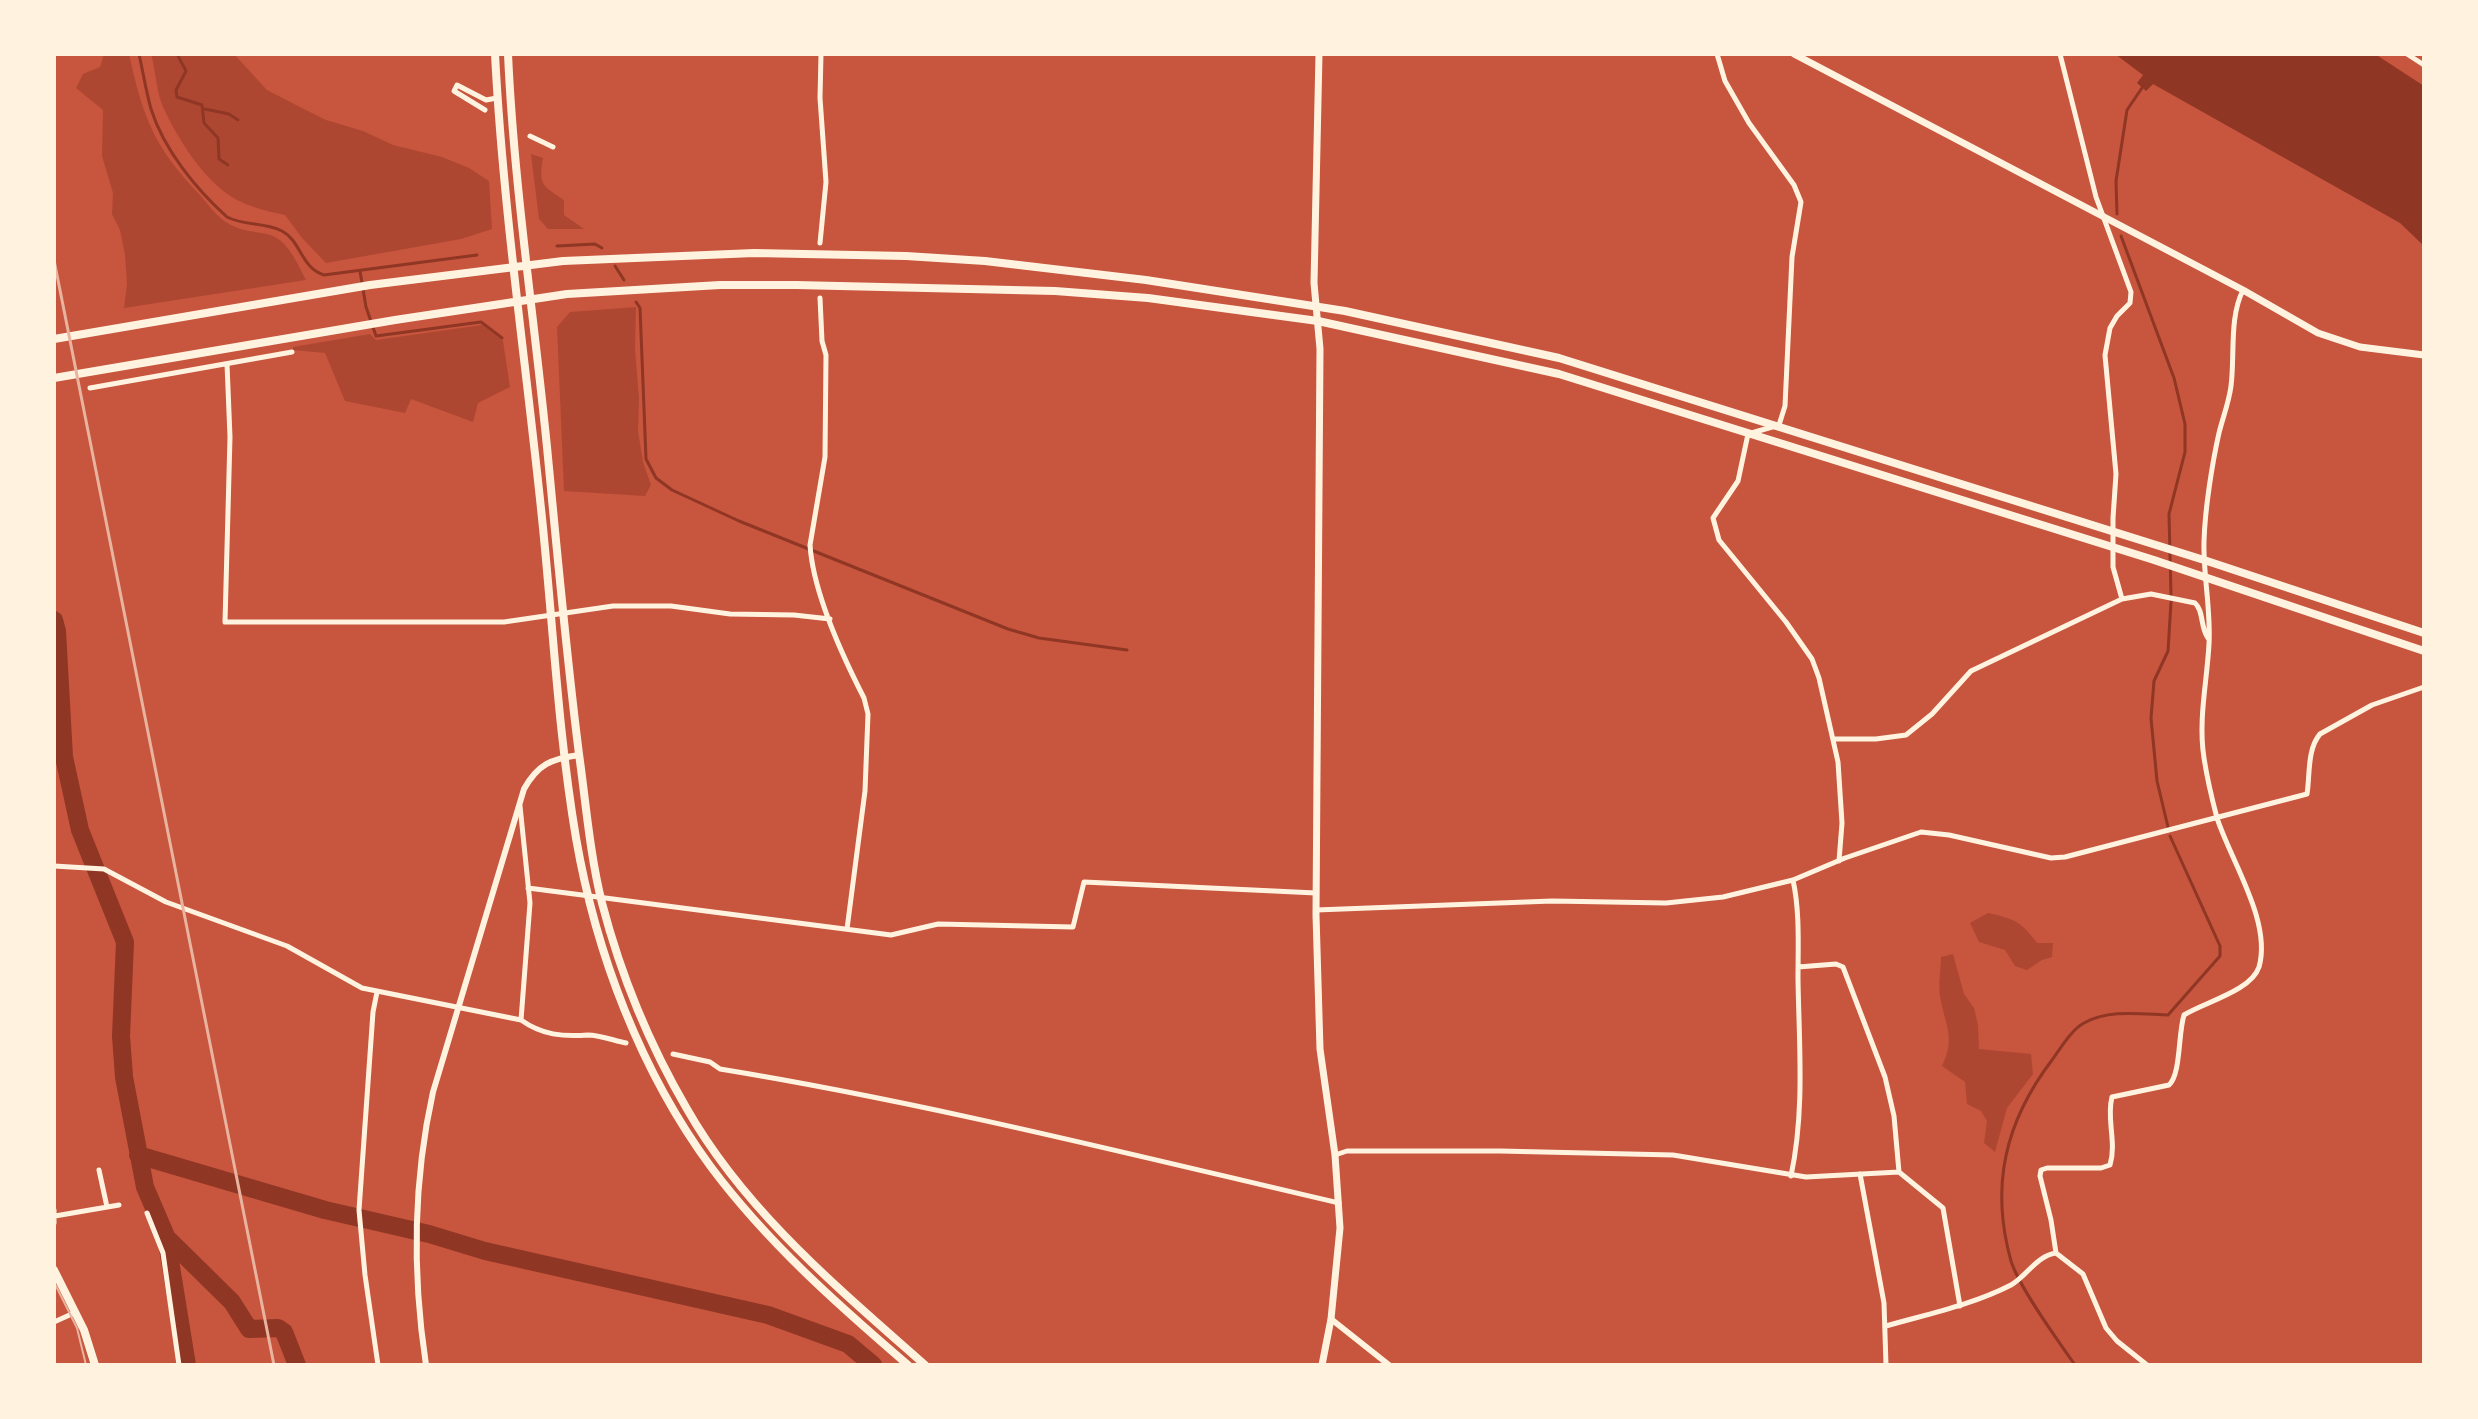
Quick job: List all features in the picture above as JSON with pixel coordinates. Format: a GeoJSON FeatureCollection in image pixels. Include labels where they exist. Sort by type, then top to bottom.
{"type":"FeatureCollection","features":[{"type":"Feature","properties":{"kind":"highway"},"geometry":{"type":"LineString","coordinates":[[495,54],[513,266],[565,757],[576,839],[609,967],[648,1063],[692,1140],[739,1203],[780,1249],[848,1314],[908,1365]]}},
{"type":"Feature","properties":{"kind":"highway"},"geometry":{"type":"LineString","coordinates":[[508,54],[517,180],[579,755],[601,898],[621,967],[640,1019],[689,1112],[725,1167],[784,1236],[846,1296],[925,1365]]}},
{"type":"Feature","properties":{"kind":"highway"},"geometry":{"type":"LineString","coordinates":[[54,339],[370,285],[563,261],[754,253],[985,261],[1146,280],[1445,331],[1559,358],[2113,531],[2424,633]]}},
{"type":"Feature","properties":{"kind":"highway"},"geometry":{"type":"LineString","coordinates":[[54,378],[395,320],[596,291],[796,285],[1055,291],[1148,298],[1318,321],[1559,374],[2184,569],[2424,651]]}},
{"type":"Feature","properties":{"kind":"highway"},"geometry":{"type":"LineString","coordinates":[[54,1270],[84,1330],[95,1365]]}},
{"type":"Feature","properties":{"kind":"main road"},"geometry":{"type":"LineString","coordinates":[[1319,54],[1314,283],[1320,349],[1316,910],[1320,1049],[1335,1155],[1340,1228],[1331,1319],[1322,1365]]}},
{"type":"Feature","properties":{"kind":"main road"},"geometry":{"type":"LineString","coordinates":[[1794,54],[2243,290],[2318,333],[2360,347],[2424,355]]}},
{"type":"Feature","properties":{"kind":"street"},"geometry":{"type":"LineString","coordinates":[[820,243],[826,182],[820,98],[821,54]]}},
{"type":"Feature","properties":{"kind":"street"},"geometry":{"type":"LineString","coordinates":[[1717,54],[1725,81],[1794,185],[1801,202],[1792,257],[1785,406],[1779,425],[1748,434],[1738,481],[1713,518],[1719,540],[1812,659],[1838,762],[1842,823],[1839,861]]}},
{"type":"Feature","properties":{"kind":"street"},"geometry":{"type":"LineString","coordinates":[[2060,54],[2085,158],[2131,297],[2130,303],[2113,321],[2105,350],[2116,474],[2113,567],[2122,599]]}},
{"type":"Feature","properties":{"kind":"street"},"geometry":{"type":"LineString","coordinates":[[2407,54],[2424,65]]}},
{"type":"Feature","properties":{"kind":"street"},"geometry":{"type":"LineString","coordinates":[[485,110],[454,91],[457,85],[486,100],[497,98]]}},
{"type":"Feature","properties":{"kind":"street"},"geometry":{"type":"LineString","coordinates":[[530,136],[553,147]]}},
{"type":"Feature","properties":{"kind":"street"},"geometry":{"type":"LineString","coordinates":[[2147,1365],[2106,1328],[2083,1274],[2056,1253],[2040,1176],[2041,1170],[2110,1165],[2112,1097],[2169,1085],[2177,1074],[2178,1038],[2184,1015],[2244,986],[2254,978],[2259,967],[2262,945],[2256,915],[2218,819],[2200,728],[2209,639],[2204,560],[2206,513],[2214,456],[2230,392],[2237,305],[2243,290]]}},
{"type":"Feature","properties":{"kind":"street"},"geometry":{"type":"LineString","coordinates":[[820,298],[822,341],[826,355],[825,457],[810,545],[811,559],[815,579],[868,714],[864,796],[847,929]]}},
{"type":"Feature","properties":{"kind":"street"},"geometry":{"type":"LineString","coordinates":[[90,388],[292,352]]}},
{"type":"Feature","properties":{"kind":"street"},"geometry":{"type":"LineString","coordinates":[[227,364],[230,437],[225,622],[504,622],[613,606],[671,606],[730,614],[830,619]]}},
{"type":"Feature","properties":{"kind":"street"},"geometry":{"type":"LineString","coordinates":[[1833,739],[1906,735],[1932,714],[1971,671],[2122,599],[2151,594],[2195,603],[2199,608],[2202,631],[2209,639]]}},
{"type":"Feature","properties":{"kind":"street"},"geometry":{"type":"LineString","coordinates":[[1316,910],[1552,901],[1666,903],[1723,897],[1793,880],[1921,832],[1949,835],[2051,858],[2065,857],[2307,794],[2311,754],[2320,734],[2372,705],[2424,687]]}},
{"type":"Feature","properties":{"kind":"street"},"geometry":{"type":"LineString","coordinates":[[426,1365],[415,1225],[428,1111],[456,1008],[520,801],[539,767],[579,755]]}},
{"type":"Feature","properties":{"kind":"street"},"geometry":{"type":"LineString","coordinates":[[520,801],[530,903],[521,1020]]}},
{"type":"Feature","properties":{"kind":"street"},"geometry":{"type":"LineString","coordinates":[[54,866],[104,869],[166,902],[287,946],[349,982],[377,992],[521,1020],[535,1030],[579,1038],[588,1035],[626,1043]]}},
{"type":"Feature","properties":{"kind":"street"},"geometry":{"type":"LineString","coordinates":[[1791,1176],[1801,1104],[1793,880]]}},
{"type":"Feature","properties":{"kind":"street"},"geometry":{"type":"LineString","coordinates":[[528,888],[891,935],[938,924],[1073,927],[1084,882],[1316,893]]}},
{"type":"Feature","properties":{"kind":"street"},"geometry":{"type":"LineString","coordinates":[[1798,967],[1836,964],[1843,967],[1885,1077],[1894,1116],[1899,1172]]}},
{"type":"Feature","properties":{"kind":"street"},"geometry":{"type":"LineString","coordinates":[[377,992],[359,1188],[365,1275],[378,1365]]}},
{"type":"Feature","properties":{"kind":"street"},"geometry":{"type":"LineString","coordinates":[[673,1054],[710,1062],[720,1069],[1040,1133],[1339,1203]]}},
{"type":"Feature","properties":{"kind":"street"},"geometry":{"type":"LineString","coordinates":[[1335,1155],[1347,1151],[1500,1151],[1673,1155],[1791,1176],[1899,1172],[1943,1208],[1960,1306]]}},
{"type":"Feature","properties":{"kind":"street"},"geometry":{"type":"LineString","coordinates":[[99,1170],[107,1207]]}},
{"type":"Feature","properties":{"kind":"street"},"geometry":{"type":"LineString","coordinates":[[1860,1174],[1886,1326],[1886,1365]]}},
{"type":"Feature","properties":{"kind":"street"},"geometry":{"type":"LineString","coordinates":[[54,1216],[119,1205]]}},
{"type":"Feature","properties":{"kind":"street"},"geometry":{"type":"LineString","coordinates":[[147,1213],[163,1253],[179,1365]]}},
{"type":"Feature","properties":{"kind":"street"},"geometry":{"type":"LineString","coordinates":[[1886,1326],[1960,1306],[2013,1283],[2046,1254],[2056,1253]]}},
{"type":"Feature","properties":{"kind":"street"},"geometry":{"type":"LineString","coordinates":[[54,1322],[75,1312]]}},
{"type":"Feature","properties":{"kind":"street"},"geometry":{"type":"LineString","coordinates":[[1331,1319],[1389,1365]]}},
{"type":"Feature","properties":{"kind":"shaded area"},"geometry":{"type":"Polygon","coordinates":[[[104,54],[129,54],[152,130],[171,162],[212,210],[236,227],[280,240],[291,252],[306,280],[124,308],[127,284],[125,255],[120,230],[112,214],[113,193],[102,156],[103,110],[76,88],[83,74],[100,67],[104,54]]]}},
{"type":"Feature","properties":{"kind":"shaded area"},"geometry":{"type":"Polygon","coordinates":[[[151,54],[234,54],[267,90],[326,120],[469,168],[489,181],[492,229],[461,239],[326,263],[285,215],[238,200],[221,189],[201,169],[164,109],[151,54]]]}},
{"type":"Feature","properties":{"kind":"shaded area"},"geometry":{"type":"Polygon","coordinates":[[[2115,54],[2375,54],[2424,86],[2424,246],[2400,223],[2153,84],[2146,91],[2137,83],[2143,75],[2115,54]]]}},
{"type":"Feature","properties":{"kind":"shaded area"},"geometry":{"type":"Polygon","coordinates":[[[531,154],[543,158],[542,179],[547,188],[564,200],[564,215],[584,229],[548,229],[539,219],[531,154]]]}},
{"type":"Feature","properties":{"kind":"shaded area"},"geometry":{"type":"Polygon","coordinates":[[[636,307],[638,431],[651,485],[645,496],[564,491],[557,327],[570,312],[636,307]]]}},
{"type":"Feature","properties":{"kind":"shaded area"},"geometry":{"type":"Polygon","coordinates":[[[482,325],[503,341],[510,387],[478,403],[473,422],[411,399],[405,413],[345,401],[325,353],[293,350],[293,347],[370,334],[376,340],[482,325]]]}},
{"type":"Feature","properties":{"kind":"shaded area"},"geometry":{"type":"Polygon","coordinates":[[[1988,913],[2016,922],[2037,943],[2053,943],[2052,957],[2027,970],[2015,966],[2005,950],[1979,942],[1970,923],[1988,913]]]}},
{"type":"Feature","properties":{"kind":"shaded area"},"geometry":{"type":"Polygon","coordinates":[[[1953,954],[1964,994],[1974,1008],[1979,1049],[2031,1054],[2033,1074],[2007,1108],[1995,1152],[1984,1143],[1987,1121],[1981,1111],[1967,1104],[1965,1082],[1942,1066],[1949,1039],[1939,991],[1941,957],[1953,954]]]}},
{"type":"Feature","properties":{"kind":"waterway"},"geometry":{"type":"LineString","coordinates":[[139,54],[157,124],[173,154],[193,181],[227,217],[275,228],[288,235],[316,272],[324,275],[477,255]]}},
{"type":"Feature","properties":{"kind":"waterway"},"geometry":{"type":"LineString","coordinates":[[177,54],[186,71],[176,90],[177,97],[202,105],[204,123],[218,138],[219,159],[228,165]]}},
{"type":"Feature","properties":{"kind":"waterway"},"geometry":{"type":"LineString","coordinates":[[2117,214],[2116,181],[2127,110],[2144,85]]}},
{"type":"Feature","properties":{"kind":"waterway"},"geometry":{"type":"LineString","coordinates":[[205,109],[229,114],[238,120]]}},
{"type":"Feature","properties":{"kind":"waterway"},"geometry":{"type":"LineString","coordinates":[[2121,236],[2174,378],[2185,424],[2185,452],[2169,514],[2171,595]]}},
{"type":"Feature","properties":{"kind":"waterway"},"geometry":{"type":"LineString","coordinates":[[557,246],[595,244],[602,248]]}},
{"type":"Feature","properties":{"kind":"waterway"},"geometry":{"type":"LineString","coordinates":[[615,266],[624,280]]}},
{"type":"Feature","properties":{"kind":"waterway"},"geometry":{"type":"LineString","coordinates":[[360,271],[366,307],[376,336],[481,322],[502,338]]}},
{"type":"Feature","properties":{"kind":"waterway"},"geometry":{"type":"LineString","coordinates":[[636,302],[640,308],[646,459],[656,478],[672,490],[739,521],[1008,629],[1039,638],[1127,650]]}},
{"type":"Feature","properties":{"kind":"waterway"},"geometry":{"type":"LineString","coordinates":[[2168,827],[2157,781],[2151,718],[2154,681],[2168,651],[2171,602]]}},
{"type":"Feature","properties":{"kind":"waterway"},"geometry":{"type":"LineString","coordinates":[[54,620],[64,757],[80,830],[125,942],[121,1036],[124,1077],[145,1187],[166,1236],[187,1365]]}},
{"type":"Feature","properties":{"kind":"waterway"},"geometry":{"type":"LineString","coordinates":[[2075,1365],[2030,1299],[2011,1261],[2002,1207],[2006,1156],[2013,1131],[2036,1083],[2075,1030],[2103,1016],[2125,1013],[2168,1015],[2220,956],[2220,946],[2170,836]]}},
{"type":"Feature","properties":{"kind":"waterway"},"geometry":{"type":"LineString","coordinates":[[138,1155],[325,1210],[429,1234],[485,1251],[768,1315],[848,1344],[873,1365]]}},
{"type":"Feature","properties":{"kind":"waterway"},"geometry":{"type":"LineString","coordinates":[[166,1237],[232,1302],[249,1329],[278,1328],[284,1332],[297,1365]]}},
{"type":"Feature","properties":{"kind":"tram line"},"geometry":{"type":"LineString","coordinates":[[54,1282],[77,1328],[86,1365]]}},
{"type":"Feature","properties":{"kind":"railway"},"geometry":{"type":"LineString","coordinates":[[54,260],[274,1365]]}}]}
